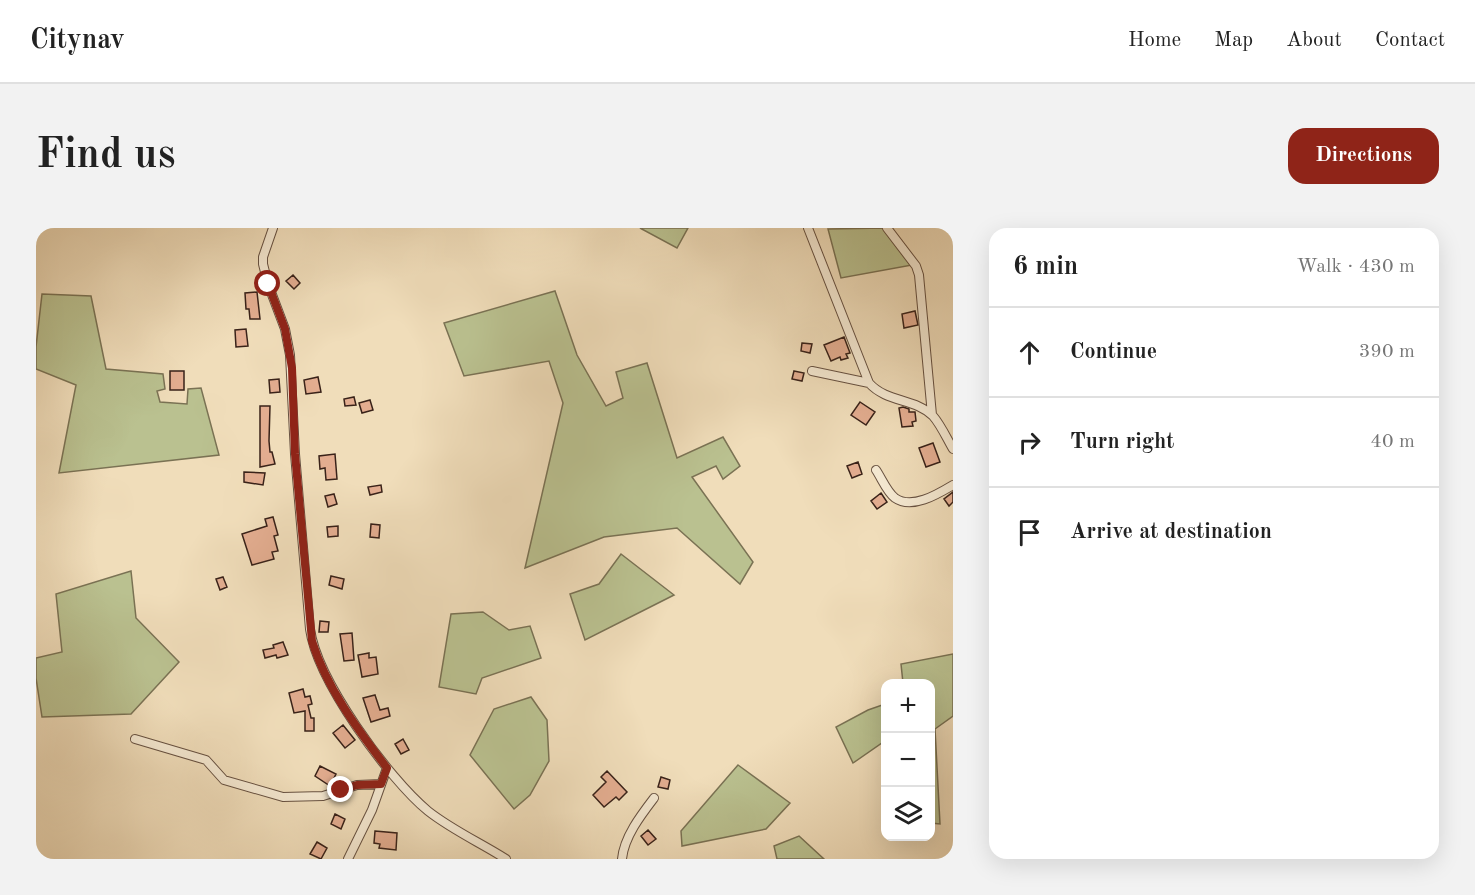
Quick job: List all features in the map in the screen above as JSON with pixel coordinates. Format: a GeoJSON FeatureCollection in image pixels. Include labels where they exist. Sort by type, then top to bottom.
{"type":"FeatureCollection","features":[{"type":"Feature","properties":{"kind":"street"},"geometry":{"type":"LineString","coordinates":[[273,228],[265,250],[263,264],[285,329],[290,355],[295,454],[312,641],[319,660],[335,691],[387,768],[418,802],[435,816],[506,859]]}},
{"type":"Feature","properties":{"kind":"street"},"geometry":{"type":"LineString","coordinates":[[808,228],[869,383],[882,394],[917,405],[932,415],[953,449]]}},
{"type":"Feature","properties":{"kind":"street"},"geometry":{"type":"LineString","coordinates":[[887,228],[916,266],[919,274],[932,415]]}},
{"type":"Feature","properties":{"kind":"street"},"geometry":{"type":"LineString","coordinates":[[812,371],[869,383]]}},
{"type":"Feature","properties":{"kind":"street"},"geometry":{"type":"LineString","coordinates":[[876,470],[894,497],[909,502],[922,500],[953,485]]}},
{"type":"Feature","properties":{"kind":"street"},"geometry":{"type":"LineString","coordinates":[[135,739],[206,760],[224,780],[283,797],[323,796],[357,785],[381,784]]}},
{"type":"Feature","properties":{"kind":"street"},"geometry":{"type":"LineString","coordinates":[[348,859],[372,810],[387,768]]}},
{"type":"Feature","properties":{"kind":"street"},"geometry":{"type":"LineString","coordinates":[[622,859],[622,851],[628,837],[654,798]]}},
{"type":"Feature","properties":{"kind":"green space"},"geometry":{"type":"Polygon","coordinates":[[[640,228],[688,228],[677,248],[640,228]]]}},
{"type":"Feature","properties":{"kind":"green space"},"geometry":{"type":"Polygon","coordinates":[[[885,228],[912,265],[841,278],[828,229],[885,228]]]}},
{"type":"Feature","properties":{"kind":"green space"},"geometry":{"type":"Polygon","coordinates":[[[555,291],[577,355],[606,406],[623,398],[616,372],[647,363],[677,458],[723,437],[740,466],[723,479],[716,466],[692,477],[753,562],[740,584],[677,528],[604,537],[525,568],[563,403],[549,361],[464,376],[444,323],[555,291]]]}},
{"type":"Feature","properties":{"kind":"green space"},"geometry":{"type":"Polygon","coordinates":[[[42,294],[91,296],[106,369],[163,374],[165,389],[157,391],[160,402],[187,404],[188,389],[201,388],[219,455],[59,473],[76,385],[36,369],[42,294]]]}},
{"type":"Feature","properties":{"kind":"green space"},"geometry":{"type":"Polygon","coordinates":[[[621,554],[674,595],[585,640],[570,594],[599,584],[621,554]]]}},
{"type":"Feature","properties":{"kind":"green space"},"geometry":{"type":"Polygon","coordinates":[[[131,571],[136,618],[179,662],[131,714],[42,717],[36,678],[36,658],[62,652],[56,594],[131,571]]]}},
{"type":"Feature","properties":{"kind":"green space"},"geometry":{"type":"Polygon","coordinates":[[[483,612],[509,630],[530,626],[541,658],[482,678],[476,694],[439,687],[451,614],[483,612]]]}},
{"type":"Feature","properties":{"kind":"green space"},"geometry":{"type":"Polygon","coordinates":[[[953,654],[953,716],[935,729],[935,679],[903,679],[901,664],[953,654]]]}},
{"type":"Feature","properties":{"kind":"green space"},"geometry":{"type":"Polygon","coordinates":[[[531,697],[547,720],[549,761],[530,795],[514,809],[470,755],[494,709],[531,697]]]}},
{"type":"Feature","properties":{"kind":"green space"},"geometry":{"type":"Polygon","coordinates":[[[881,705],[881,744],[853,763],[836,727],[881,705]]]}},
{"type":"Feature","properties":{"kind":"green space"},"geometry":{"type":"Polygon","coordinates":[[[935,729],[940,824],[935,823],[935,729]]]}},
{"type":"Feature","properties":{"kind":"green space"},"geometry":{"type":"Polygon","coordinates":[[[738,765],[790,803],[766,829],[682,846],[681,831],[738,765]]]}},
{"type":"Feature","properties":{"kind":"green space"},"geometry":{"type":"Polygon","coordinates":[[[799,836],[824,859],[777,859],[774,846],[799,836]]]}},
{"type":"Feature","properties":{"kind":"building"},"geometry":{"type":"Polygon","coordinates":[[[293,275],[300,283],[294,289],[286,281],[293,275]]]}},
{"type":"Feature","properties":{"kind":"building"},"geometry":{"type":"Polygon","coordinates":[[[257,292],[260,319],[250,319],[249,309],[246,309],[245,293],[257,292]]]}},
{"type":"Feature","properties":{"kind":"building"},"geometry":{"type":"Polygon","coordinates":[[[915,311],[918,325],[904,328],[902,314],[915,311]]]}},
{"type":"Feature","properties":{"kind":"building"},"geometry":{"type":"Polygon","coordinates":[[[246,329],[248,346],[236,347],[235,330],[246,329]]]}},
{"type":"Feature","properties":{"kind":"building"},"geometry":{"type":"Polygon","coordinates":[[[844,337],[850,353],[846,354],[848,358],[841,360],[840,357],[831,361],[824,345],[844,337]]]}},
{"type":"Feature","properties":{"kind":"building"},"geometry":{"type":"Polygon","coordinates":[[[802,343],[812,344],[810,353],[801,351],[802,343]]]}},
{"type":"Feature","properties":{"kind":"building"},"geometry":{"type":"Polygon","coordinates":[[[170,371],[184,371],[184,390],[170,390],[170,371]]]}},
{"type":"Feature","properties":{"kind":"building"},"geometry":{"type":"Polygon","coordinates":[[[794,371],[804,373],[802,381],[792,379],[794,371]]]}},
{"type":"Feature","properties":{"kind":"building"},"geometry":{"type":"Polygon","coordinates":[[[318,377],[321,392],[306,394],[304,380],[318,377]]]}},
{"type":"Feature","properties":{"kind":"building"},"geometry":{"type":"Polygon","coordinates":[[[279,379],[280,392],[270,393],[269,380],[279,379]]]}},
{"type":"Feature","properties":{"kind":"building"},"geometry":{"type":"Polygon","coordinates":[[[354,397],[356,405],[345,406],[344,399],[354,397]]]}},
{"type":"Feature","properties":{"kind":"building"},"geometry":{"type":"Polygon","coordinates":[[[370,400],[373,410],[362,413],[359,403],[370,400]]]}},
{"type":"Feature","properties":{"kind":"building"},"geometry":{"type":"Polygon","coordinates":[[[860,402],[875,412],[866,425],[851,415],[860,402]]]}},
{"type":"Feature","properties":{"kind":"building"},"geometry":{"type":"Polygon","coordinates":[[[260,406],[270,406],[269,441],[270,452],[272,452],[275,464],[260,467],[260,406]]]}},
{"type":"Feature","properties":{"kind":"building"},"geometry":{"type":"Polygon","coordinates":[[[899,408],[909,409],[909,412],[915,412],[916,421],[912,422],[913,426],[902,427],[899,408]]]}},
{"type":"Feature","properties":{"kind":"building"},"geometry":{"type":"Polygon","coordinates":[[[933,443],[940,462],[926,467],[919,448],[933,443]]]}},
{"type":"Feature","properties":{"kind":"building"},"geometry":{"type":"Polygon","coordinates":[[[335,454],[337,479],[326,480],[325,468],[320,469],[319,456],[335,454]]]}},
{"type":"Feature","properties":{"kind":"building"},"geometry":{"type":"Polygon","coordinates":[[[858,462],[862,474],[852,478],[847,466],[858,462]]]}},
{"type":"Feature","properties":{"kind":"building"},"geometry":{"type":"Polygon","coordinates":[[[244,472],[265,473],[263,485],[244,482],[244,472]]]}},
{"type":"Feature","properties":{"kind":"building"},"geometry":{"type":"Polygon","coordinates":[[[381,485],[382,492],[370,495],[368,487],[381,485]]]}},
{"type":"Feature","properties":{"kind":"building"},"geometry":{"type":"Polygon","coordinates":[[[953,492],[953,502],[949,506],[944,499],[953,492]]]}},
{"type":"Feature","properties":{"kind":"building"},"geometry":{"type":"Polygon","coordinates":[[[881,493],[887,502],[877,509],[871,501],[881,493]]]}},
{"type":"Feature","properties":{"kind":"building"},"geometry":{"type":"Polygon","coordinates":[[[334,494],[337,504],[328,507],[325,496],[334,494]]]}},
{"type":"Feature","properties":{"kind":"building"},"geometry":{"type":"Polygon","coordinates":[[[273,517],[278,535],[274,536],[278,551],[272,552],[274,559],[252,565],[242,534],[267,526],[265,519],[273,517]]]}},
{"type":"Feature","properties":{"kind":"building"},"geometry":{"type":"Polygon","coordinates":[[[371,524],[380,525],[379,538],[370,537],[371,524]]]}},
{"type":"Feature","properties":{"kind":"building"},"geometry":{"type":"Polygon","coordinates":[[[338,526],[338,536],[328,537],[327,527],[338,526]]]}},
{"type":"Feature","properties":{"kind":"building"},"geometry":{"type":"Polygon","coordinates":[[[331,576],[344,579],[342,589],[329,585],[331,576]]]}},
{"type":"Feature","properties":{"kind":"building"},"geometry":{"type":"Polygon","coordinates":[[[223,577],[227,587],[220,590],[216,579],[223,577]]]}},
{"type":"Feature","properties":{"kind":"building"},"geometry":{"type":"Polygon","coordinates":[[[320,621],[329,622],[328,632],[319,632],[320,621]]]}},
{"type":"Feature","properties":{"kind":"building"},"geometry":{"type":"Polygon","coordinates":[[[352,633],[354,660],[344,661],[340,634],[352,633]]]}},
{"type":"Feature","properties":{"kind":"building"},"geometry":{"type":"Polygon","coordinates":[[[283,642],[288,655],[265,658],[263,650],[274,648],[273,645],[283,642]]]}},
{"type":"Feature","properties":{"kind":"building"},"geometry":{"type":"Polygon","coordinates":[[[369,653],[369,658],[376,657],[378,674],[362,677],[358,655],[369,653]]]}},
{"type":"Feature","properties":{"kind":"building"},"geometry":{"type":"Polygon","coordinates":[[[303,689],[305,697],[310,696],[312,704],[308,705],[311,718],[314,718],[314,731],[305,731],[305,711],[294,713],[289,693],[303,689]]]}},
{"type":"Feature","properties":{"kind":"building"},"geometry":{"type":"Polygon","coordinates":[[[375,695],[380,710],[388,708],[390,716],[371,722],[363,698],[375,695]]]}},
{"type":"Feature","properties":{"kind":"building"},"geometry":{"type":"Polygon","coordinates":[[[343,725],[355,740],[345,748],[333,733],[343,725]]]}},
{"type":"Feature","properties":{"kind":"building"},"geometry":{"type":"Polygon","coordinates":[[[403,739],[409,750],[401,754],[395,744],[403,739]]]}},
{"type":"Feature","properties":{"kind":"building"},"geometry":{"type":"Polygon","coordinates":[[[320,766],[336,774],[330,786],[315,776],[320,766]]]}},
{"type":"Feature","properties":{"kind":"building"},"geometry":{"type":"Polygon","coordinates":[[[607,771],[627,792],[619,800],[616,797],[604,807],[593,795],[606,782],[601,777],[607,771]]]}},
{"type":"Feature","properties":{"kind":"building"},"geometry":{"type":"Polygon","coordinates":[[[661,777],[670,780],[668,789],[658,787],[661,777]]]}},
{"type":"Feature","properties":{"kind":"building"},"geometry":{"type":"Polygon","coordinates":[[[335,814],[345,819],[341,829],[331,824],[335,814]]]}},
{"type":"Feature","properties":{"kind":"building"},"geometry":{"type":"Polygon","coordinates":[[[648,830],[656,839],[648,845],[641,836],[648,830]]]}},
{"type":"Feature","properties":{"kind":"building"},"geometry":{"type":"Polygon","coordinates":[[[375,831],[397,833],[396,850],[379,848],[380,844],[374,843],[375,831]]]}},
{"type":"Feature","properties":{"kind":"building"},"geometry":{"type":"Polygon","coordinates":[[[317,842],[327,848],[321,859],[310,854],[317,842]]]}},
{"type":"Feature","properties":{"kind":"route"},"geometry":{"type":"LineString","coordinates":[[268,284],[285,329],[292,368],[295,454],[312,641],[321,666],[349,714],[387,768],[381,784],[357,785],[341,790]]}}]}
